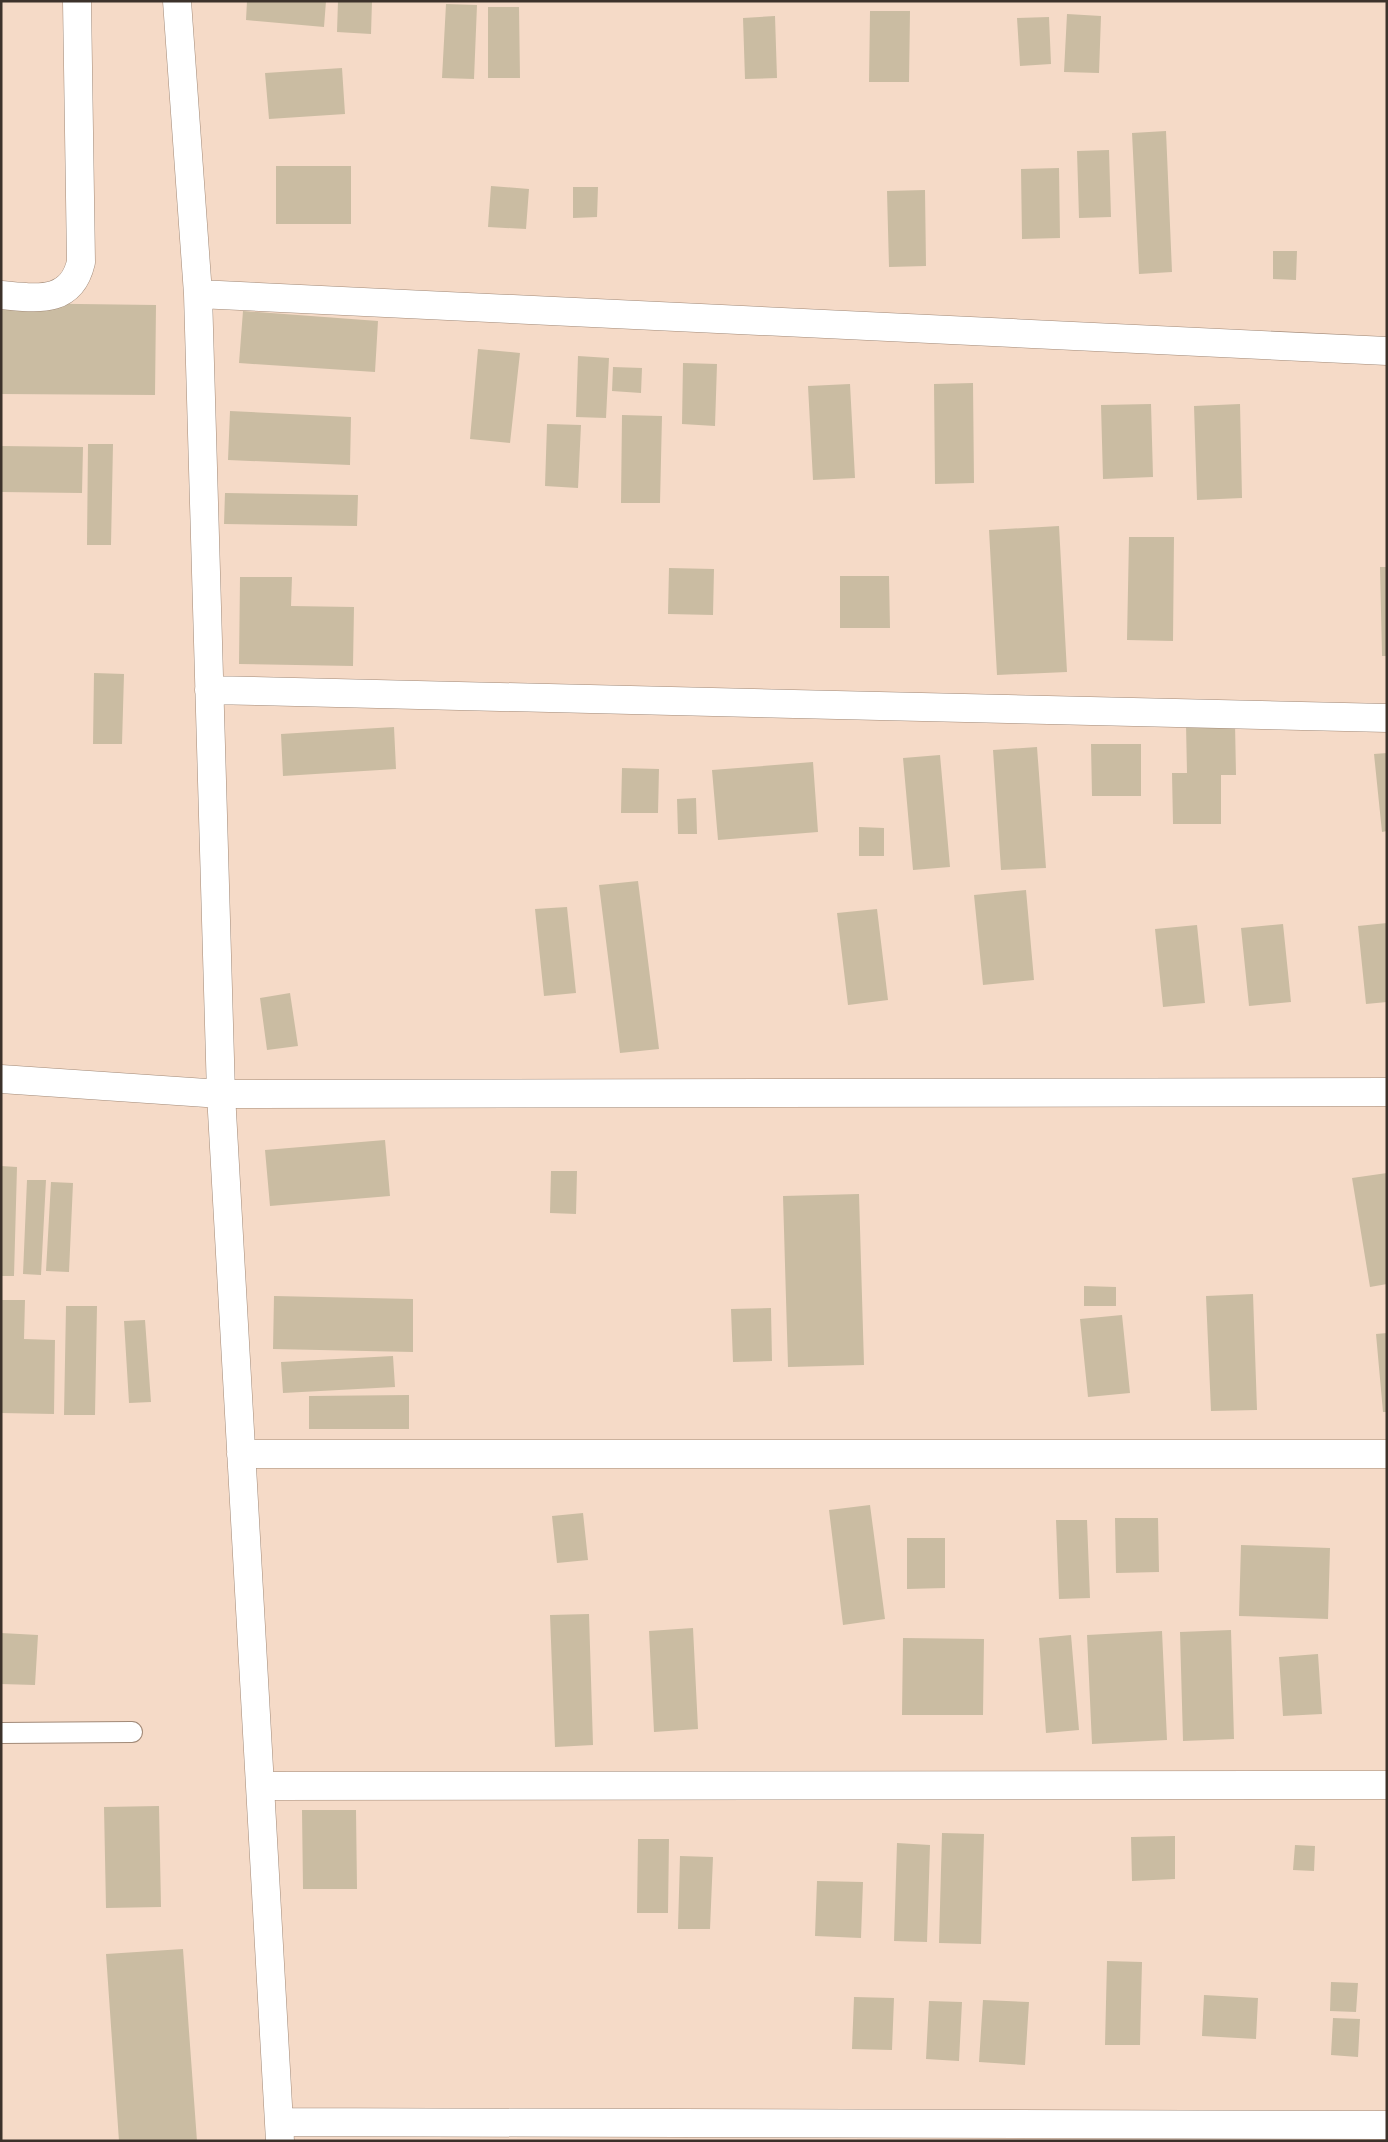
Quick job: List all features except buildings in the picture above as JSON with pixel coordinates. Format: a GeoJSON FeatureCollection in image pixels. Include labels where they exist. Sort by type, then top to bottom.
{"type":"FeatureCollection","features":[{"type":"Feature","properties":{"kind":"street"},"geometry":{"type":"LineString","coordinates":[[1,295],[38,298],[57,294],[69,287],[77,277],[81,262],[77,1]]}},
{"type":"Feature","properties":{"kind":"street"},"geometry":{"type":"LineString","coordinates":[[177,1],[198,294],[221,1094],[280,2131],[1387,2125]]}},
{"type":"Feature","properties":{"kind":"street"},"geometry":{"type":"LineString","coordinates":[[198,294],[1387,351]]}},
{"type":"Feature","properties":{"kind":"street"},"geometry":{"type":"LineString","coordinates":[[209,690],[1387,718]]}},
{"type":"Feature","properties":{"kind":"street"},"geometry":{"type":"LineString","coordinates":[[1,1079],[221,1094],[1387,1092]]}},
{"type":"Feature","properties":{"kind":"street"},"geometry":{"type":"LineString","coordinates":[[241,1454],[1387,1454]]}},
{"type":"Feature","properties":{"kind":"street"},"geometry":{"type":"LineString","coordinates":[[260,1786],[1387,1785]]}},
{"type":"Feature","properties":{"kind":"lane"},"geometry":{"type":"LineString","coordinates":[[1,1733],[132,1732]]}}]}
